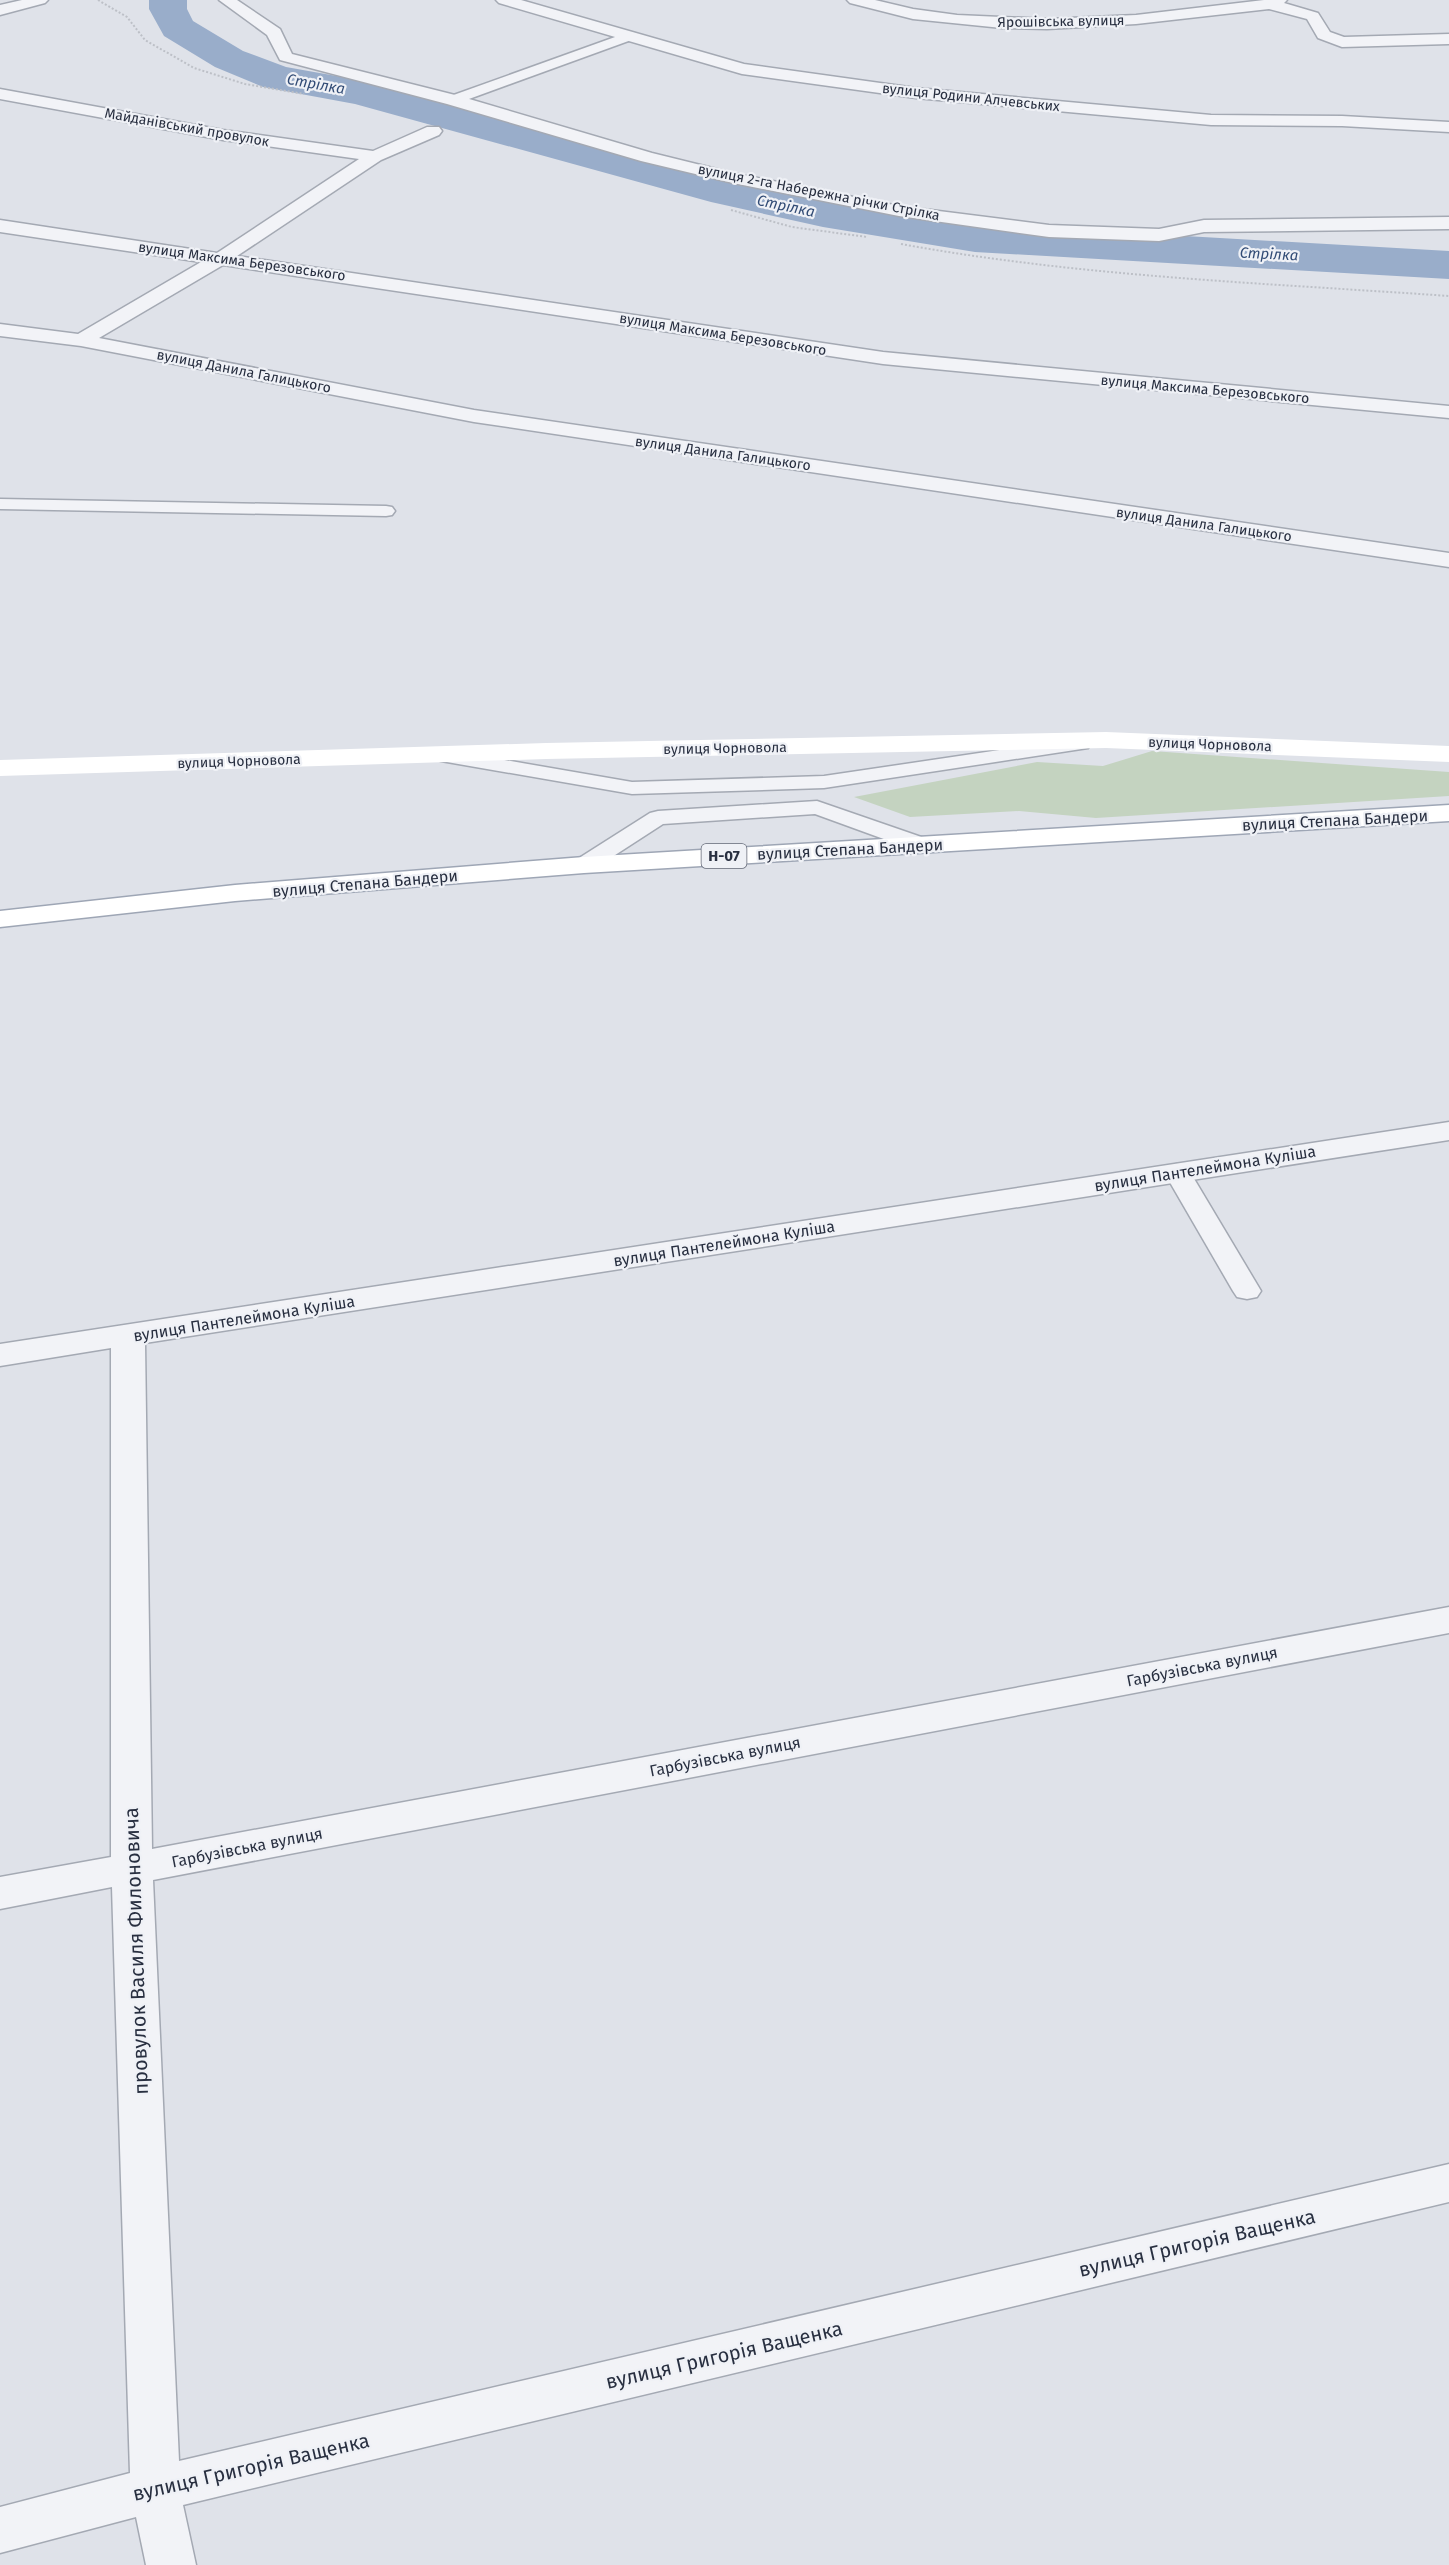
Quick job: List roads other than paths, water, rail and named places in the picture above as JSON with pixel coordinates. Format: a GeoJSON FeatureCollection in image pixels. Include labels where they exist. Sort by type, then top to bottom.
{"type":"FeatureCollection","features":[{"type":"Feature","properties":{"kind":"main road","name":"вулиця Чорновола"},"geometry":{"type":"LineString","coordinates":[[0,768],[436,754],[1106,740],[1449,754]]}},
{"type":"Feature","properties":{"kind":"main road","name":"вулиця Степана Бандери"},"geometry":{"type":"LineString","coordinates":[[0,920],[235,893],[584,865],[1449,813]]}},
{"type":"Feature","properties":{"kind":"street"},"geometry":{"type":"LineString","coordinates":[[0,10],[40,0]]}},
{"type":"Feature","properties":{"kind":"street","name":"вулиця 2-га Набережна річки Стрілка"},"geometry":{"type":"LineString","coordinates":[[227,0],[274,32],[286,57],[453,100],[647,157],[733,178],[899,211],[1049,231],[1159,235],[1204,226],[1449,223]]}},
{"type":"Feature","properties":{"kind":"street","name":"вулиця Родини Алчевських"},"geometry":{"type":"LineString","coordinates":[[504,0],[742,69],[916,93],[1211,120],[1342,121],[1449,127]]}},
{"type":"Feature","properties":{"kind":"street","name":"Ярошівська вулиця"},"geometry":{"type":"LineString","coordinates":[[855,0],[913,14],[987,22],[1062,23],[1138,20],[1274,2],[1313,16],[1324,35],[1342,42],[1449,39]]}},
{"type":"Feature","properties":{"kind":"street","name":"Майданівський провулок"},"geometry":{"type":"LineString","coordinates":[[0,94],[223,135],[375,156]]}},
{"type":"Feature","properties":{"kind":"street"},"geometry":{"type":"LineString","coordinates":[[81,339],[223,257],[375,156],[433,131]]}},
{"type":"Feature","properties":{"kind":"street","name":"вулиця Максима Березовського"},"geometry":{"type":"LineString","coordinates":[[0,226],[223,257],[884,358],[1449,412]]}},
{"type":"Feature","properties":{"kind":"street","name":"вулиця Данила Галицького"},"geometry":{"type":"LineString","coordinates":[[0,330],[81,339],[474,416],[1449,560]]}},
{"type":"Feature","properties":{"kind":"street","name":"вулиця Пантелеймона Куліша"},"geometry":{"type":"LineString","coordinates":[[0,1355],[1449,1131]]}},
{"type":"Feature","properties":{"kind":"street","name":"провулок Василя Филоновича"},"geometry":{"type":"LineString","coordinates":[[128,1336],[132,1868],[155,2489],[171,2565]]}},
{"type":"Feature","properties":{"kind":"street","name":"Гарбузівська вулиця"},"geometry":{"type":"LineString","coordinates":[[0,1893],[1449,1620]]}},
{"type":"Feature","properties":{"kind":"street","name":"вулиця Григорія Ващенка"},"geometry":{"type":"LineString","coordinates":[[0,2530],[155,2489],[1449,2183]]}},
{"type":"Feature","properties":{"kind":"lane"},"geometry":{"type":"LineString","coordinates":[[453,100],[629,36]]}},
{"type":"Feature","properties":{"kind":"lane"},"geometry":{"type":"LineString","coordinates":[[0,504],[386,511]]}},
{"type":"Feature","properties":{"kind":"lane"},"geometry":{"type":"LineString","coordinates":[[436,754],[632,788],[668,800],[679,800],[794,795],[824,782],[1106,740]]}},
{"type":"Feature","properties":{"kind":"lane"},"geometry":{"type":"LineString","coordinates":[[584,865],[658,818],[817,807],[922,845]]}},
{"type":"Feature","properties":{"kind":"lane"},"geometry":{"type":"LineString","coordinates":[[1177,1172],[1248,1291]]}},
{"type":"Feature","properties":{"kind":"waterway","name":"Стрілка"},"geometry":{"type":"LineString","coordinates":[[168,0],[168,9],[178,28],[229,59],[277,78],[359,92],[727,193],[823,214],[975,238],[1449,265]]}}]}
